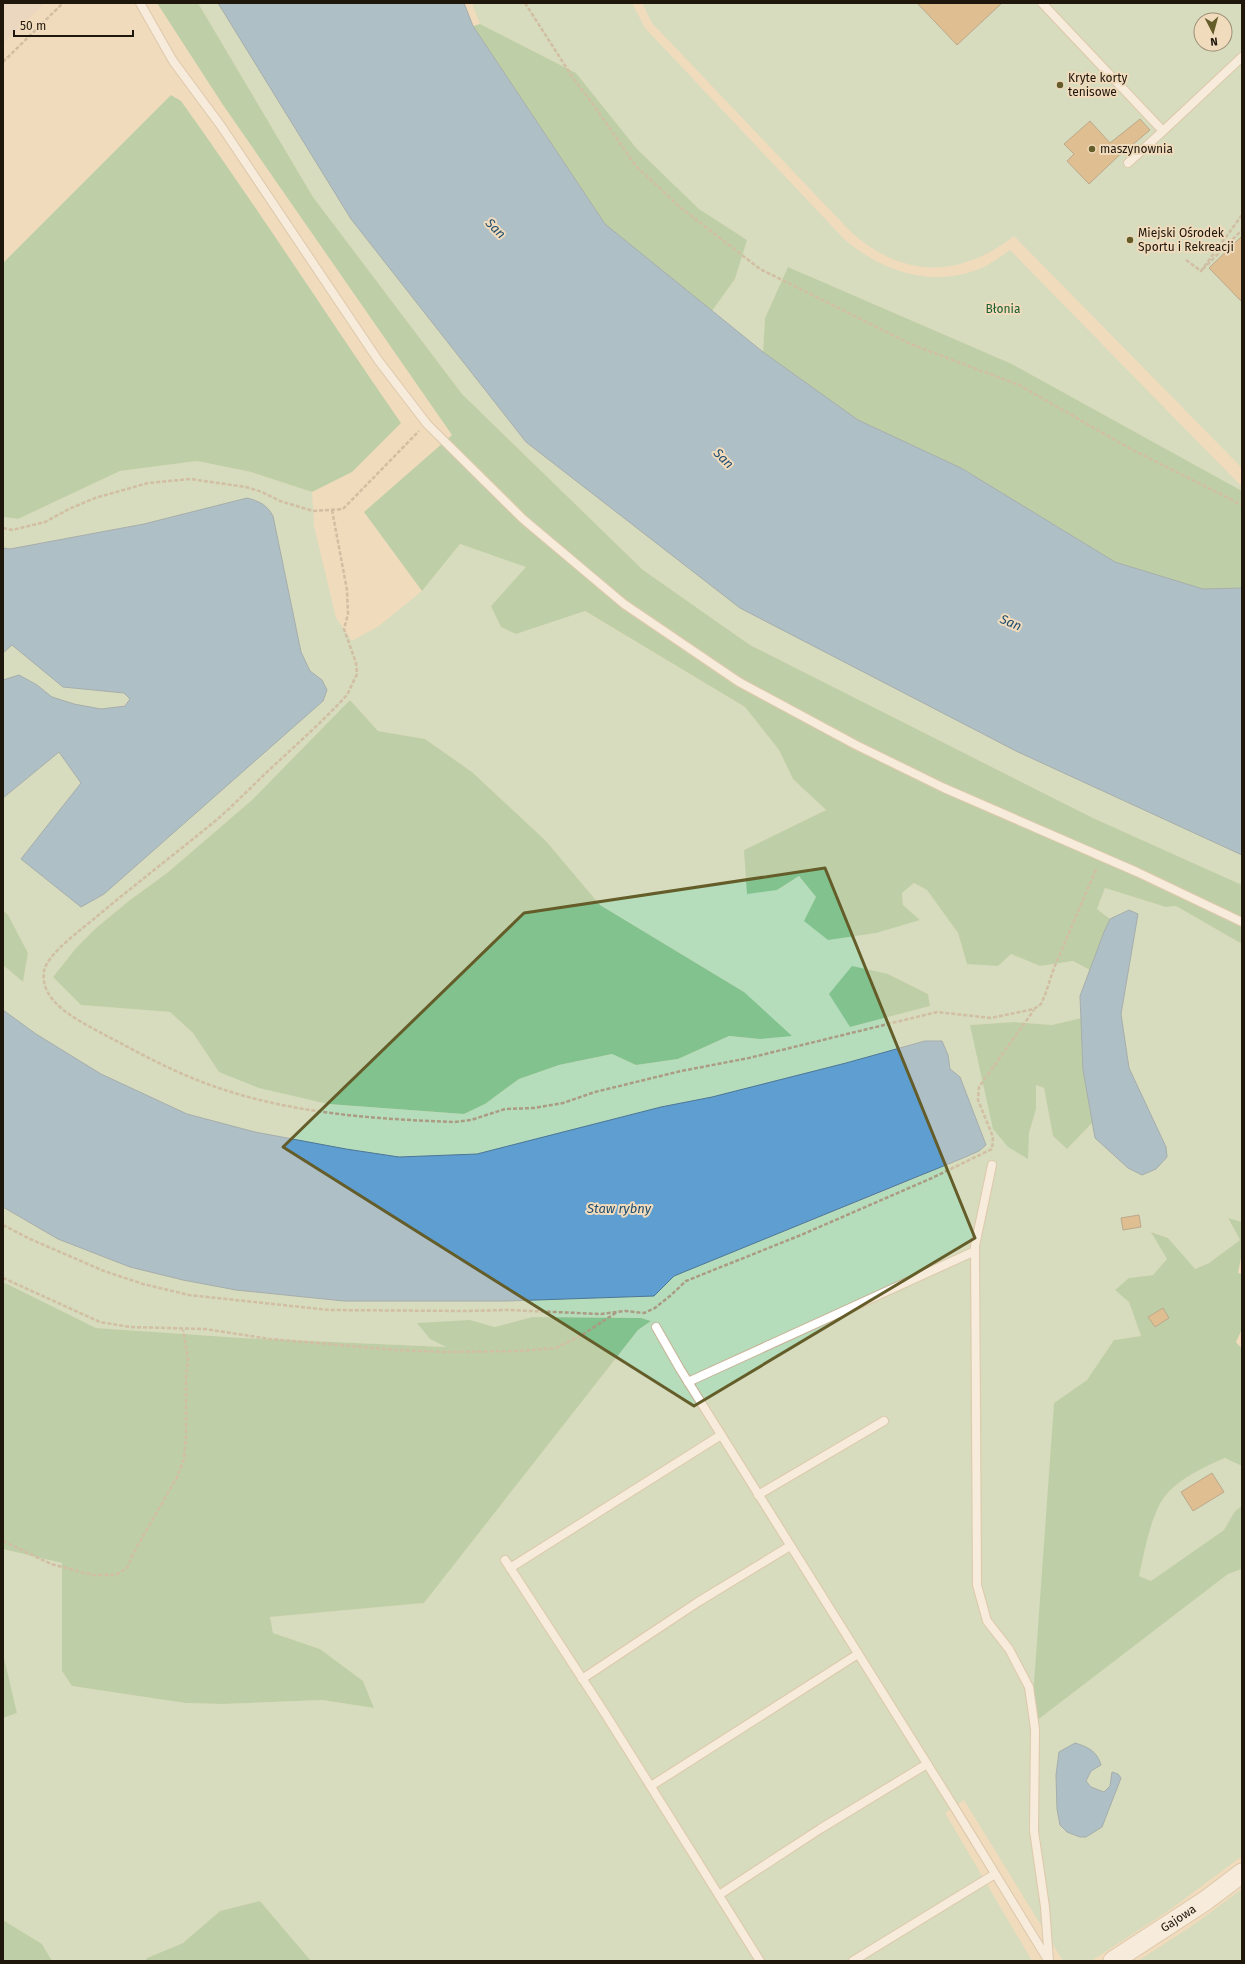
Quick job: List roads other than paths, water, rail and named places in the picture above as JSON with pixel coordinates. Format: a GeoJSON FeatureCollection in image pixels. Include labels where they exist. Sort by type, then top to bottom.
{"type":"FeatureCollection","features":[{"type":"Feature","properties":{"kind":"street","name":"Gajowa"},"geometry":{"type":"LineString","coordinates":[[1113,1961],[1205,1901],[1242,1873]]}},
{"type":"Feature","properties":{"kind":"lane"},"geometry":{"type":"LineString","coordinates":[[140,3],[173,61],[221,126],[378,360],[427,424],[523,519],[624,604],[739,682],[856,745],[944,788],[1101,857],[1242,922]]}},
{"type":"Feature","properties":{"kind":"lane"},"geometry":{"type":"LineString","coordinates":[[1042,3],[1163,131]]}},
{"type":"Feature","properties":{"kind":"lane"},"geometry":{"type":"LineString","coordinates":[[1128,163],[1242,57]]}},
{"type":"Feature","properties":{"kind":"lane"},"geometry":{"type":"LineString","coordinates":[[992,1165],[975,1251],[977,1585],[987,1621],[1009,1649],[1029,1687],[1035,1729],[1034,1831],[1045,1907],[1048,1961]]}},
{"type":"Feature","properties":{"kind":"lane"},"geometry":{"type":"LineString","coordinates":[[688,1382],[975,1251]]}},
{"type":"Feature","properties":{"kind":"lane"},"geometry":{"type":"LineString","coordinates":[[656,1327],[721,1436],[927,1764],[1048,1961]]}},
{"type":"Feature","properties":{"kind":"lane"},"geometry":{"type":"LineString","coordinates":[[758,1495],[884,1421]]}},
{"type":"Feature","properties":{"kind":"lane"},"geometry":{"type":"LineString","coordinates":[[510,1568],[721,1436]]}},
{"type":"Feature","properties":{"kind":"lane"},"geometry":{"type":"LineString","coordinates":[[582,1679],[698,1602],[790,1546]]}},
{"type":"Feature","properties":{"kind":"lane"},"geometry":{"type":"LineString","coordinates":[[504,1560],[651,1786],[760,1961]]}},
{"type":"Feature","properties":{"kind":"lane"},"geometry":{"type":"LineString","coordinates":[[651,1786],[858,1654]]}},
{"type":"Feature","properties":{"kind":"lane"},"geometry":{"type":"LineString","coordinates":[[719,1895],[820,1829],[927,1764]]}},
{"type":"Feature","properties":{"kind":"lane"},"geometry":{"type":"LineString","coordinates":[[854,1961],[995,1874]]}},
{"type":"Feature","properties":{"kind":"water","name":"San"},"geometry":{"type":"Polygon","coordinates":[[[218,3],[464,3],[473,26],[605,224],[763,352],[858,420],[961,468],[1115,562],[1203,589],[1242,588],[1242,855],[1016,751],[740,608],[526,442],[351,219],[218,3]]]}},
{"type":"Feature","properties":{"kind":"water"},"geometry":{"type":"Polygon","coordinates":[[[247,498],[262,504],[273,516],[301,652],[310,671],[322,680],[327,690],[323,701],[104,894],[81,907],[21,859],[81,783],[59,752],[3,798],[3,680],[19,675],[37,685],[52,697],[74,704],[101,709],[125,706],[130,699],[124,693],[63,687],[12,645],[3,653],[3,548],[10,549],[144,524],[247,498]]]}},
{"type":"Feature","properties":{"kind":"water"},"geometry":{"type":"Polygon","coordinates":[[[1129,910],[1138,914],[1121,1014],[1129,1068],[1166,1147],[1167,1157],[1156,1169],[1142,1175],[1128,1168],[1095,1138],[1083,1070],[1080,996],[1110,919],[1129,910]]]}},
{"type":"Feature","properties":{"kind":"water","name":"Staw rybny"},"geometry":{"type":"Polygon","coordinates":[[[3,1010],[36,1034],[101,1074],[187,1114],[255,1132],[399,1157],[477,1154],[661,1107],[712,1097],[925,1041],[942,1041],[948,1055],[950,1069],[960,1077],[986,1145],[979,1151],[963,1158],[674,1276],[654,1296],[507,1301],[344,1301],[236,1290],[183,1280],[130,1267],[58,1239],[3,1207],[3,1010]]]}},
{"type":"Feature","properties":{"kind":"water"},"geometry":{"type":"Polygon","coordinates":[[[1075,1743],[1091,1750],[1097,1756],[1101,1765],[1091,1771],[1086,1781],[1091,1787],[1104,1792],[1110,1786],[1112,1772],[1118,1774],[1121,1778],[1102,1827],[1086,1837],[1080,1837],[1067,1832],[1060,1825],[1057,1809],[1056,1775],[1059,1752],[1075,1743]]]}},
{"type":"Feature","properties":{"kind":"place","name":"Kryte korty tenisowe"},"geometry":{"type":"Point","coordinates":[1060,85]}},
{"type":"Feature","properties":{"kind":"place","name":"maszynownia"},"geometry":{"type":"Point","coordinates":[1092,149]}},
{"type":"Feature","properties":{"kind":"place","name":"Miejski Ośrodek Sportu i Rekreacji"},"geometry":{"type":"Point","coordinates":[1130,240]}},
{"type":"Feature","properties":{"kind":"park label","name":"Błonia"},"geometry":{"type":"Point","coordinates":[1003,309]}}]}
